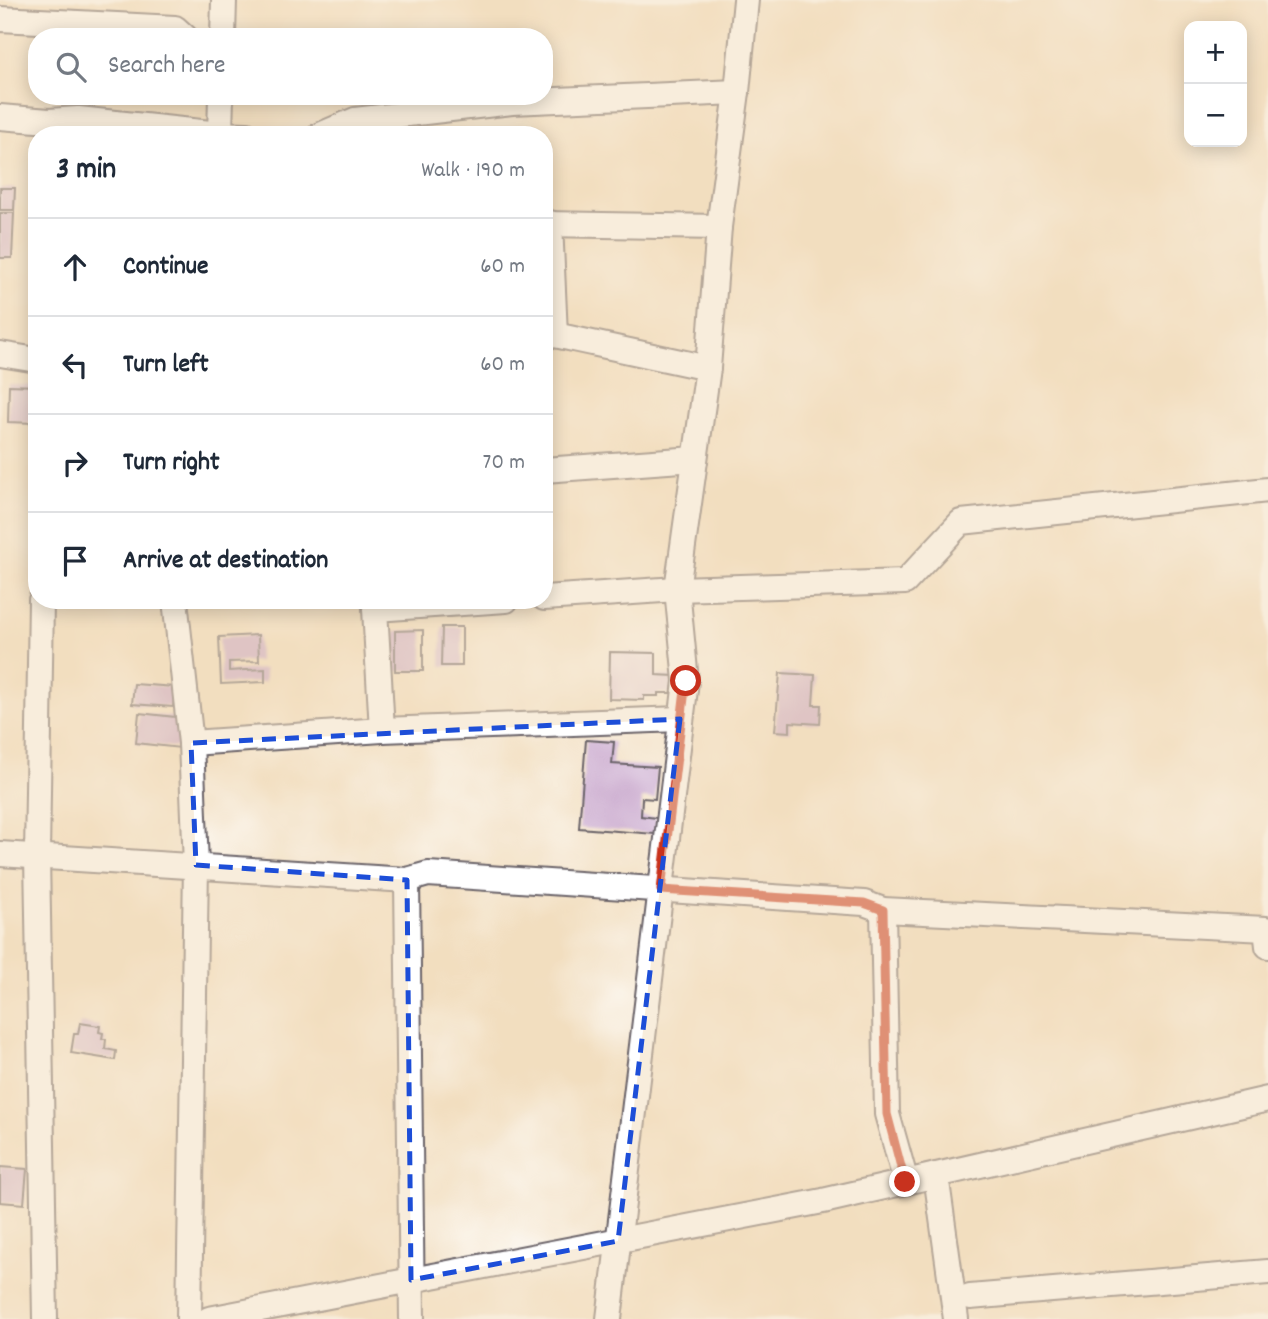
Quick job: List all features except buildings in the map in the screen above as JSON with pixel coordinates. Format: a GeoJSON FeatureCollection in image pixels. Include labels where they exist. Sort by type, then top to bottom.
{"type":"FeatureCollection","features":[{"type":"Feature","properties":{"kind":"street"},"geometry":{"type":"LineString","coordinates":[[223,28],[224,0]]}},
{"type":"Feature","properties":{"kind":"street"},"geometry":{"type":"LineString","coordinates":[[609,1319],[686,681],[677,589],[708,368],[719,227],[746,0]]}},
{"type":"Feature","properties":{"kind":"street"},"geometry":{"type":"LineString","coordinates":[[0,19],[175,28]]}},
{"type":"Feature","properties":{"kind":"street"},"geometry":{"type":"LineString","coordinates":[[553,100],[737,92]]}},
{"type":"Feature","properties":{"kind":"street"},"geometry":{"type":"LineString","coordinates":[[220,126],[221,105]]}},
{"type":"Feature","properties":{"kind":"street"},"geometry":{"type":"LineString","coordinates":[[341,126],[355,120],[486,105]]}},
{"type":"Feature","properties":{"kind":"street"},"geometry":{"type":"LineString","coordinates":[[0,117],[40,126]]}},
{"type":"Feature","properties":{"kind":"street"},"geometry":{"type":"LineString","coordinates":[[55,126],[78,119],[144,126]]}},
{"type":"Feature","properties":{"kind":"street"},"geometry":{"type":"LineString","coordinates":[[553,223],[719,227]]}},
{"type":"Feature","properties":{"kind":"street"},"geometry":{"type":"LineString","coordinates":[[553,337],[708,368]]}},
{"type":"Feature","properties":{"kind":"street"},"geometry":{"type":"LineString","coordinates":[[0,354],[28,359]]}},
{"type":"Feature","properties":{"kind":"street"},"geometry":{"type":"LineString","coordinates":[[553,469],[695,459]]}},
{"type":"Feature","properties":{"kind":"street"},"geometry":{"type":"LineString","coordinates":[[553,597],[677,589],[905,582],[961,522],[1268,490]]}},
{"type":"Feature","properties":{"kind":"street"},"geometry":{"type":"LineString","coordinates":[[41,609],[37,856],[45,1319]]}},
{"type":"Feature","properties":{"kind":"street"},"geometry":{"type":"LineString","coordinates":[[176,609],[191,743],[195,865],[189,1319]]}},
{"type":"Feature","properties":{"kind":"street"},"geometry":{"type":"LineString","coordinates":[[376,609],[382,730]]}},
{"type":"Feature","properties":{"kind":"street"},"geometry":{"type":"LineString","coordinates":[[191,743],[382,730],[680,719]]}},
{"type":"Feature","properties":{"kind":"street"},"geometry":{"type":"LineString","coordinates":[[0,854],[407,880],[428,874],[864,903],[883,910],[1266,929],[1268,946]]}},
{"type":"Feature","properties":{"kind":"street"},"geometry":{"type":"LineString","coordinates":[[407,880],[412,1319]]}},
{"type":"Feature","properties":{"kind":"street"},"geometry":{"type":"LineString","coordinates":[[883,910],[887,1114],[905,1182]]}},
{"type":"Feature","properties":{"kind":"street"},"geometry":{"type":"LineString","coordinates":[[209,1319],[823,1201],[1268,1099]]}},
{"type":"Feature","properties":{"kind":"street"},"geometry":{"type":"LineString","coordinates":[[936,1175],[956,1319]]}},
{"type":"Feature","properties":{"kind":"street"},"geometry":{"type":"LineString","coordinates":[[970,1297],[1268,1272]]}},
{"type":"Feature","properties":{"kind":"highlighted area"},"geometry":{"type":"Polygon","coordinates":[[[680,719],[618,1241],[411,1280],[407,880],[196,865],[191,743],[680,719]]]}},
{"type":"Feature","properties":{"kind":"route"},"geometry":{"type":"LineString","coordinates":[[686,681],[661,890],[864,903],[883,910],[887,1114],[905,1182]]}}]}
